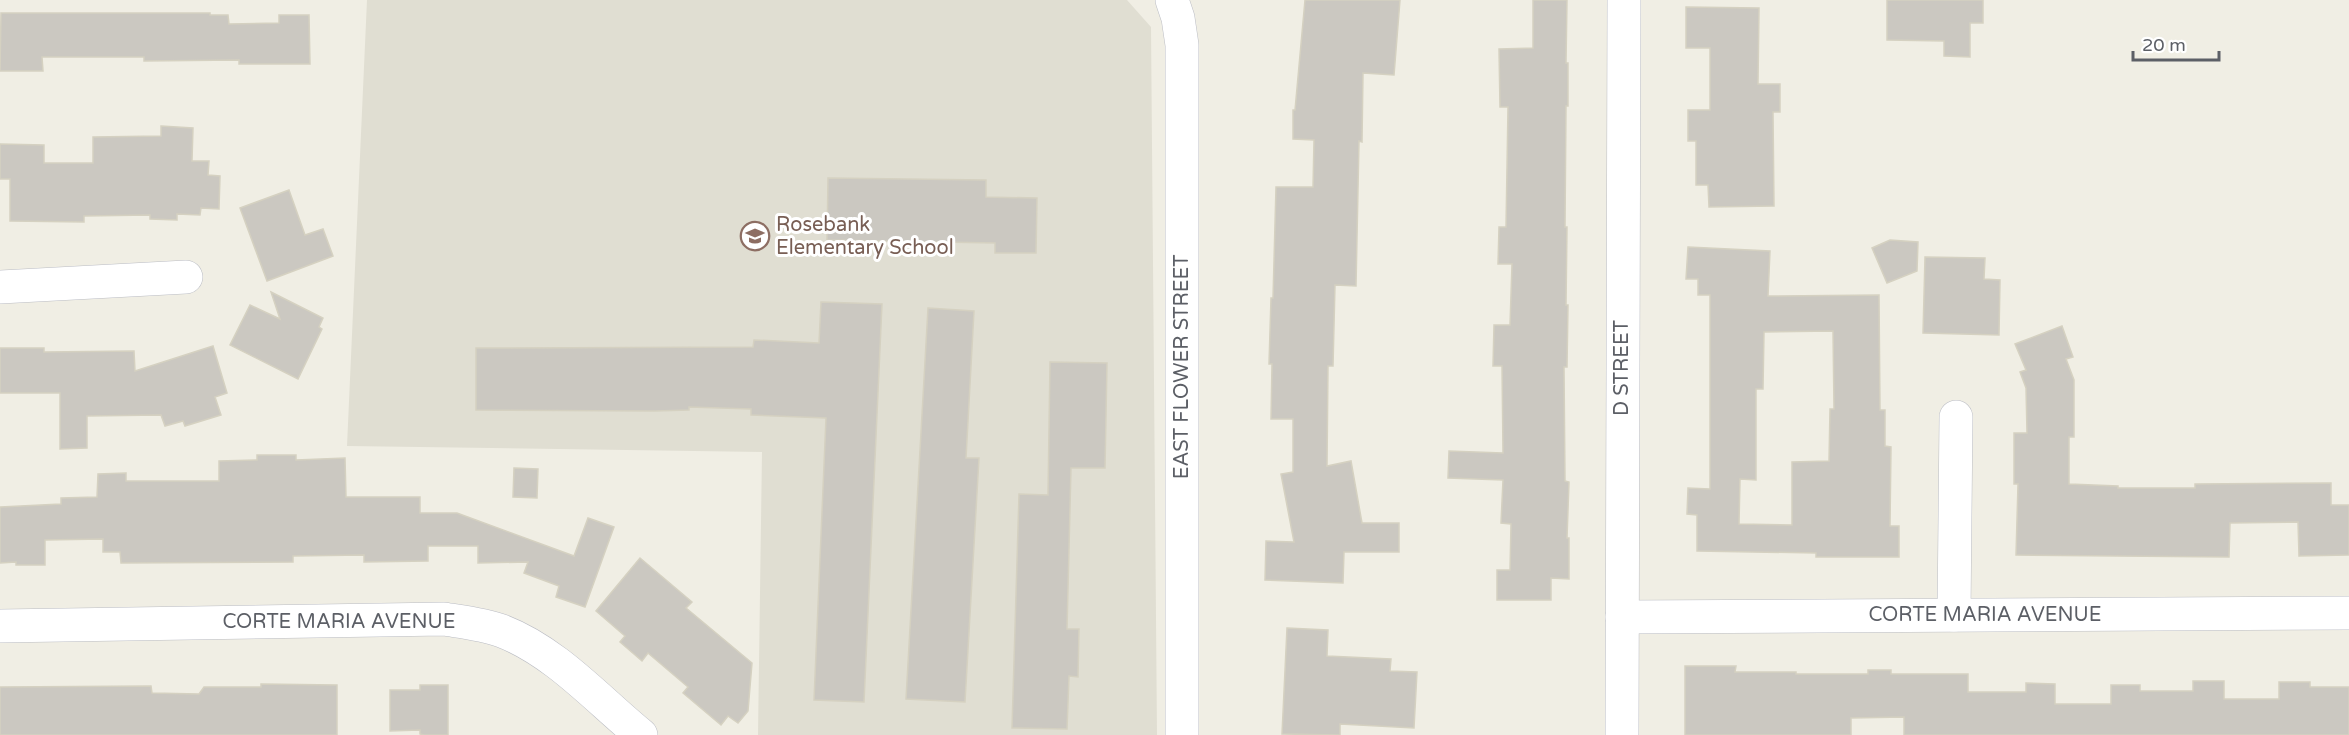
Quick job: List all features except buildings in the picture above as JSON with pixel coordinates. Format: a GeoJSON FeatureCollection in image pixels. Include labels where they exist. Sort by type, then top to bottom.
{"type":"FeatureCollection","features":[{"type":"Feature","properties":{"kind":"street","name":"EAST FLOWER STREET"},"geometry":{"type":"LineString","coordinates":[[1172,0],[1178,18],[1182,45],[1182,735]]}},
{"type":"Feature","properties":{"kind":"street","name":"D STREET"},"geometry":{"type":"LineString","coordinates":[[1622,735],[1624,0]]}},
{"type":"Feature","properties":{"kind":"street"},"geometry":{"type":"LineString","coordinates":[[0,287],[186,278]]}},
{"type":"Feature","properties":{"kind":"street"},"geometry":{"type":"LineString","coordinates":[[1954,615],[1956,417]]}},
{"type":"Feature","properties":{"kind":"street","name":"CORTE MARIA AVENUE"},"geometry":{"type":"LineString","coordinates":[[1622,617],[2349,613]]}},
{"type":"Feature","properties":{"kind":"street","name":"CORTE MARIA AVENUE"},"geometry":{"type":"LineString","coordinates":[[0,626],[444,619],[472,623],[501,631],[547,655],[641,735]]}},
{"type":"Feature","properties":{"kind":"shaded area","name":"Rosebank Elementary School"},"geometry":{"type":"Polygon","coordinates":[[[367,0],[1127,0],[1151,27],[1157,735],[758,735],[762,452],[347,446],[367,0]]]}},
{"type":"Feature","properties":{"kind":"place","name":"Rosebank Elementary School"},"geometry":{"type":"Point","coordinates":[755,236]}}]}
